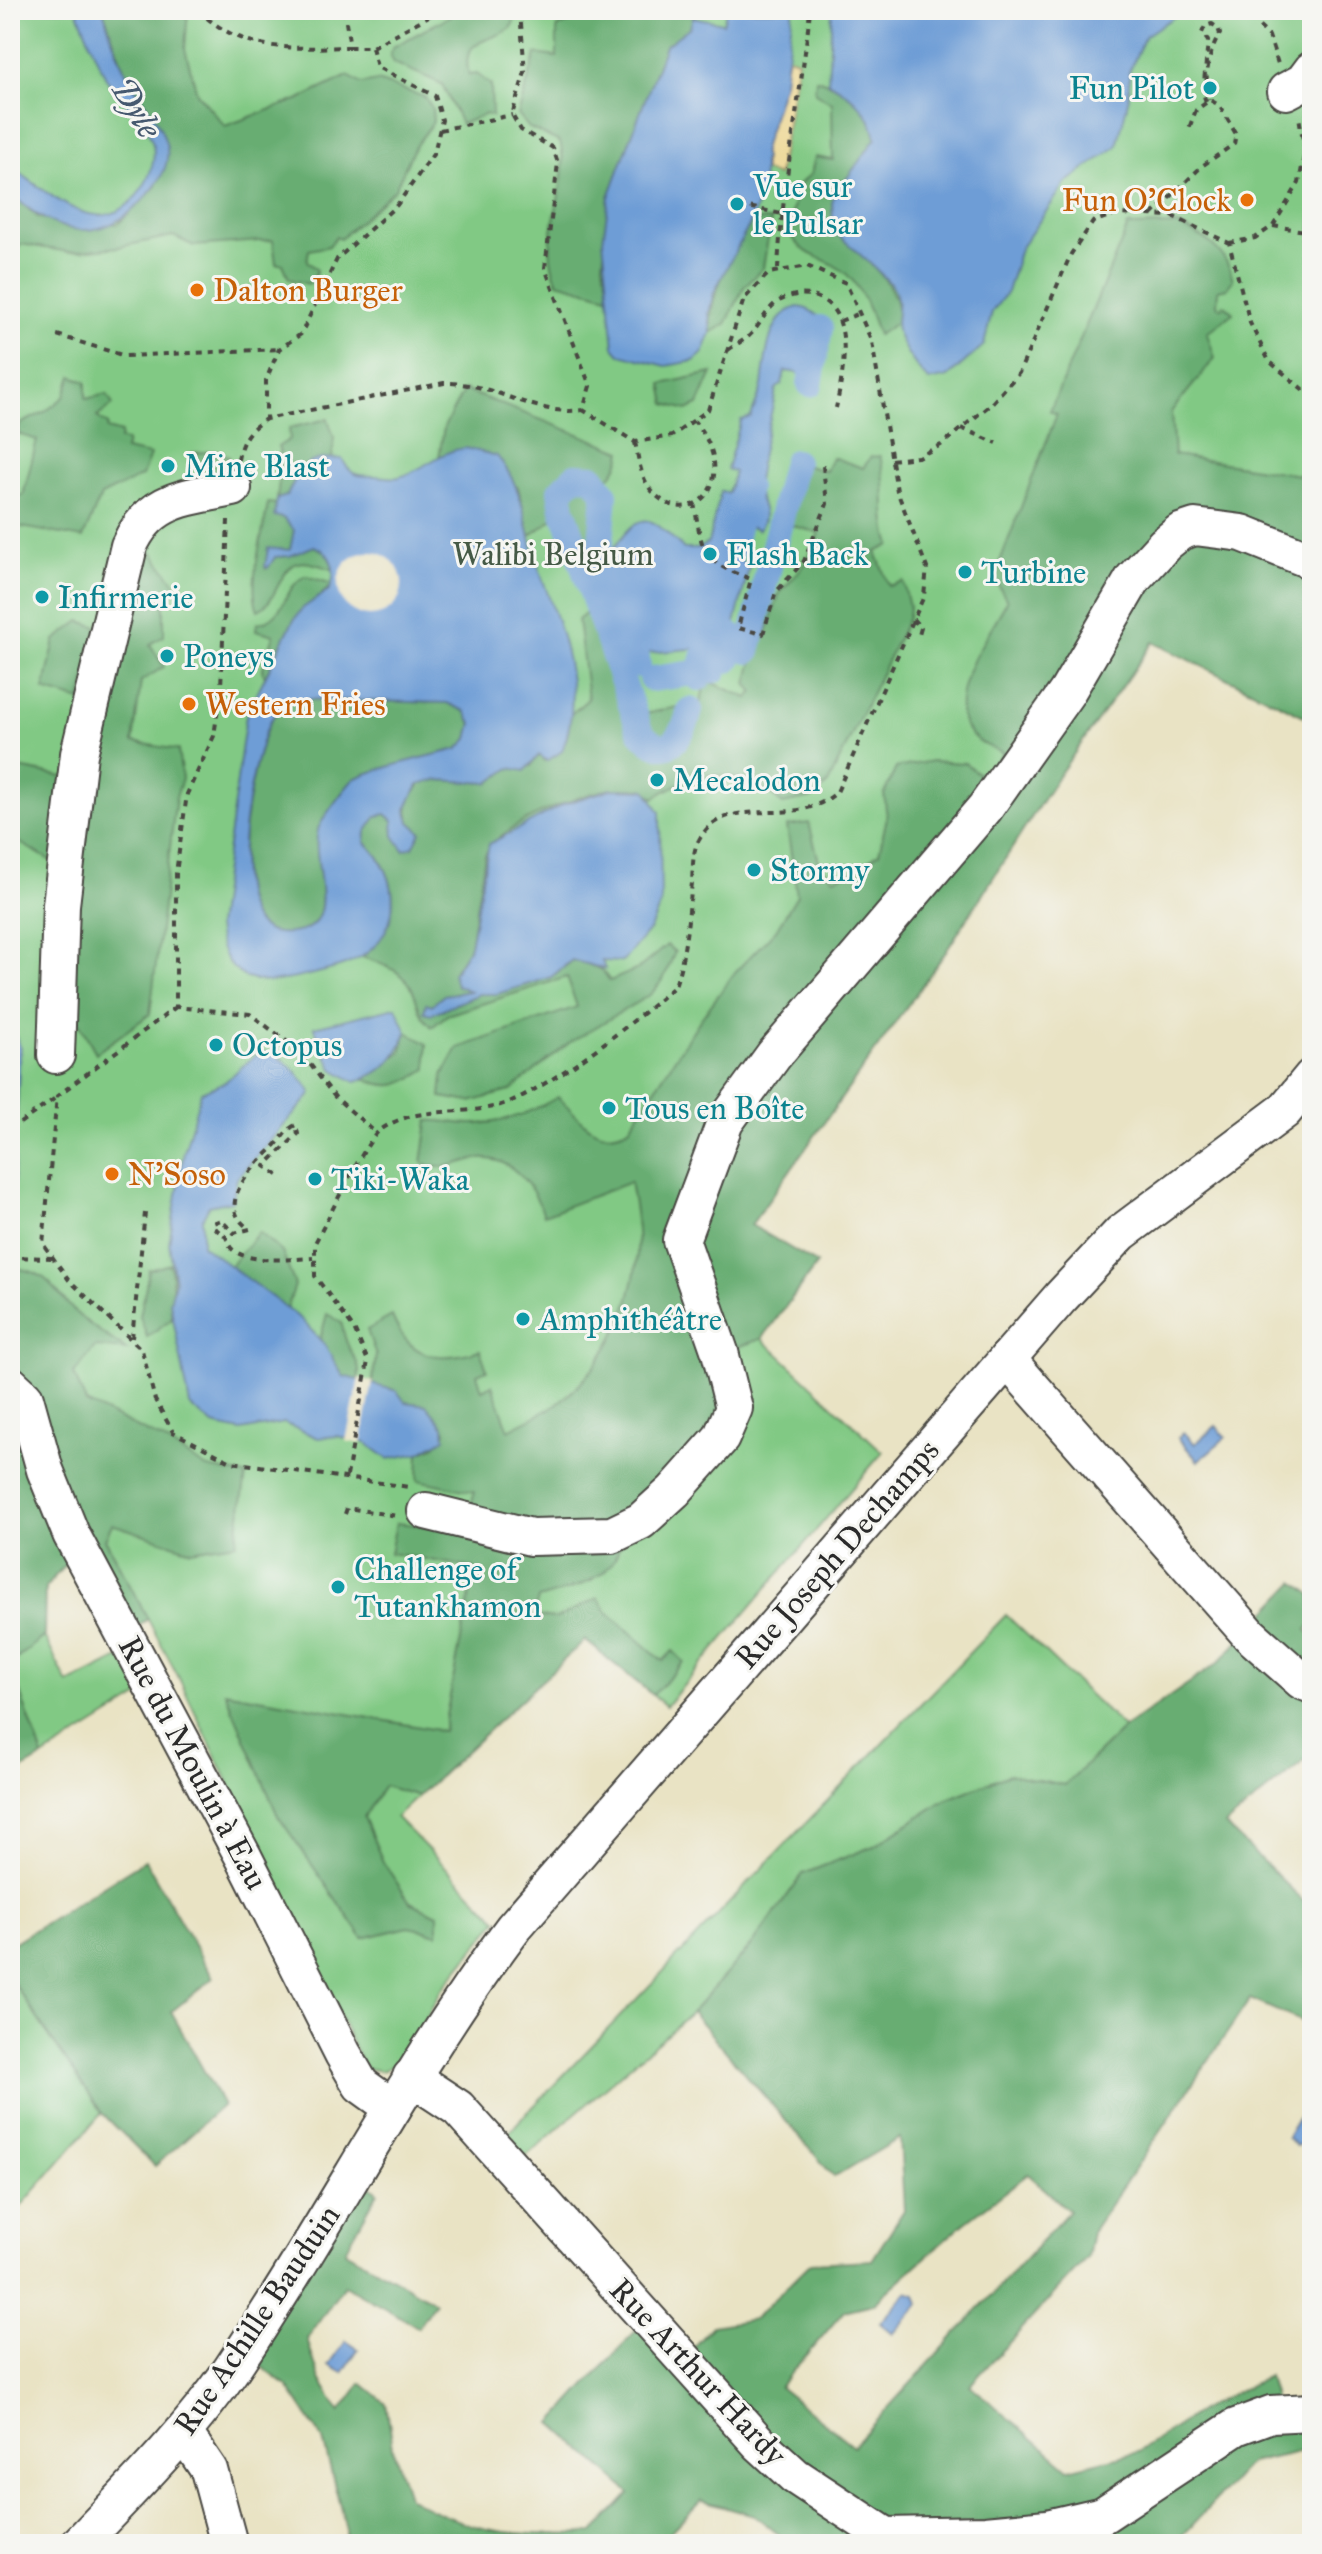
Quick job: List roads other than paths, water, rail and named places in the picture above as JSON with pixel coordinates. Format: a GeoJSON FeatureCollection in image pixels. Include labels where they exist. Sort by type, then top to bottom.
{"type":"FeatureCollection","features":[{"type":"Feature","properties":{"kind":"street"},"geometry":{"type":"LineString","coordinates":[[56,1055],[61,905],[79,754],[129,546],[134,533],[163,504],[233,488]]}},
{"type":"Feature","properties":{"kind":"street"},"geometry":{"type":"LineString","coordinates":[[427,1501],[531,1537],[612,1535],[641,1521],[674,1491],[721,1438],[734,1408],[720,1352],[681,1240],[725,1122],[774,1055],[985,808],[1067,692],[1133,579],[1165,544],[1180,532],[1195,527],[1242,533],[1312,561]]}},
{"type":"Feature","properties":{"kind":"street","name":"Rue Joseph Dechamps"},"geometry":{"type":"LineString","coordinates":[[411,2077],[459,2000],[513,1928],[1007,1359],[1121,1233],[1284,1111],[1312,1077]]}},
{"type":"Feature","properties":{"kind":"street"},"geometry":{"type":"LineString","coordinates":[[1007,1359],[1250,1635],[1302,1681],[1312,1685]]}},
{"type":"Feature","properties":{"kind":"street","name":"Rue du Moulin à Eau"},"geometry":{"type":"LineString","coordinates":[[16,1389],[71,1534],[237,1844],[343,2054],[361,2085],[393,2108]]}},
{"type":"Feature","properties":{"kind":"street","name":"Rue Achille Bauduin"},"geometry":{"type":"LineString","coordinates":[[79,2544],[184,2433],[276,2301],[411,2077]]}},
{"type":"Feature","properties":{"kind":"street","name":"Rue Arthur Hardy"},"geometry":{"type":"LineString","coordinates":[[411,2077],[458,2108],[759,2443],[795,2476],[886,2536],[1045,2536],[1103,2515],[1236,2427],[1271,2414],[1312,2412]]}},
{"type":"Feature","properties":{"kind":"street"},"geometry":{"type":"LineString","coordinates":[[184,2433],[209,2470],[229,2544]]}},
{"type":"Feature","properties":{"kind":"water","name":"Dyle"},"geometry":{"type":"Polygon","coordinates":[[[77,10],[103,10],[122,66],[150,109],[167,148],[165,168],[159,181],[129,213],[112,224],[78,230],[44,219],[10,193],[10,166],[77,210],[94,215],[111,214],[128,205],[143,187],[151,170],[154,152],[144,125],[104,74],[77,10]]]}},
{"type":"Feature","properties":{"kind":"water"},"geometry":{"type":"Polygon","coordinates":[[[727,10],[793,10],[784,82],[764,146],[762,190],[752,220],[714,292],[709,313],[711,333],[703,353],[694,361],[666,366],[620,354],[614,347],[603,240],[609,197],[665,46],[690,27],[693,17],[723,23],[727,10]]]}},
{"type":"Feature","properties":{"kind":"water"},"geometry":{"type":"Polygon","coordinates":[[[832,10],[1178,10],[1180,13],[1145,36],[1129,72],[1129,97],[1117,146],[1066,183],[1020,249],[1007,292],[992,312],[984,345],[948,377],[929,381],[919,369],[899,338],[895,290],[833,230],[832,199],[876,138],[870,120],[859,105],[828,82],[832,10]]]}},
{"type":"Feature","properties":{"kind":"water"},"geometry":{"type":"Polygon","coordinates":[[[798,307],[807,309],[822,320],[829,336],[829,345],[822,363],[811,363],[805,374],[785,371],[782,384],[776,389],[758,471],[757,489],[764,512],[762,524],[758,530],[733,521],[721,557],[750,564],[733,631],[740,634],[733,649],[711,647],[628,655],[611,642],[599,645],[598,639],[613,631],[613,619],[591,565],[584,567],[581,553],[593,538],[599,537],[603,548],[614,548],[624,534],[641,521],[655,524],[684,549],[697,549],[708,543],[721,491],[728,493],[734,472],[727,469],[741,420],[751,417],[760,393],[774,328],[788,312],[798,307]]]}},
{"type":"Feature","properties":{"kind":"water"},"geometry":{"type":"Polygon","coordinates":[[[466,448],[497,456],[517,490],[566,651],[572,701],[562,751],[547,761],[539,755],[525,771],[510,768],[489,783],[438,780],[418,785],[406,809],[410,822],[421,832],[413,847],[404,850],[394,836],[393,820],[386,814],[377,816],[366,832],[365,842],[378,856],[392,889],[393,906],[381,938],[369,951],[335,968],[298,978],[252,980],[238,973],[224,955],[217,926],[246,715],[293,621],[303,608],[330,589],[333,576],[332,563],[326,553],[314,546],[290,556],[275,557],[268,568],[265,567],[268,548],[290,550],[294,530],[283,518],[274,516],[277,499],[287,496],[301,470],[312,461],[342,459],[358,475],[396,478],[466,448]],[[296,699],[275,714],[262,741],[254,770],[243,840],[243,874],[248,903],[259,924],[278,933],[300,931],[313,924],[320,912],[322,897],[317,845],[323,819],[353,780],[360,776],[458,749],[468,739],[472,723],[465,711],[447,703],[296,699]]]}},
{"type":"Feature","properties":{"kind":"water"},"geometry":{"type":"Polygon","coordinates":[[[611,789],[646,790],[660,812],[661,903],[650,929],[622,962],[602,961],[605,969],[572,960],[551,977],[497,994],[479,994],[431,1014],[424,1012],[426,1003],[432,1005],[444,995],[470,991],[456,985],[453,974],[470,946],[489,844],[564,804],[611,789]]]}},
{"type":"Feature","properties":{"kind":"water"},"geometry":{"type":"Polygon","coordinates":[[[396,1007],[407,1032],[388,1064],[375,1074],[355,1082],[333,1069],[314,1027],[396,1007]]]}},
{"type":"Feature","properties":{"kind":"water"},"geometry":{"type":"Polygon","coordinates":[[[10,1023],[20,1047],[10,1253],[10,1023]]]}},
{"type":"Feature","properties":{"kind":"water"},"geometry":{"type":"Polygon","coordinates":[[[265,1052],[277,1056],[291,1067],[312,1094],[237,1178],[232,1201],[209,1206],[202,1219],[202,1245],[301,1319],[324,1344],[343,1376],[397,1391],[405,1402],[426,1405],[444,1427],[445,1438],[419,1453],[388,1459],[366,1443],[337,1436],[318,1438],[284,1423],[241,1431],[213,1425],[190,1406],[170,1302],[175,1282],[169,1243],[184,1152],[201,1092],[225,1082],[255,1055],[265,1052]]]}},
{"type":"Feature","properties":{"kind":"water"},"geometry":{"type":"Polygon","coordinates":[[[1216,1426],[1226,1437],[1198,1461],[1178,1438],[1184,1432],[1195,1444],[1216,1426]]]}},
{"type":"Feature","properties":{"kind":"water"},"geometry":{"type":"Polygon","coordinates":[[[1302,2112],[1312,2116],[1312,2121],[1296,2146],[1287,2137],[1302,2112]]]}},
{"type":"Feature","properties":{"kind":"water"},"geometry":{"type":"Polygon","coordinates":[[[907,2292],[916,2295],[919,2304],[893,2334],[880,2323],[907,2292]]]}},
{"type":"Feature","properties":{"kind":"water"},"geometry":{"type":"Polygon","coordinates":[[[346,2341],[358,2349],[343,2373],[329,2365],[346,2341]]]}},
{"type":"Feature","properties":{"kind":"waterway"},"geometry":{"type":"LineString","coordinates":[[810,384],[820,328]]}},
{"type":"Feature","properties":{"kind":"waterway"},"geometry":{"type":"LineString","coordinates":[[748,651],[795,462]]}},
{"type":"Feature","properties":{"kind":"waterway"},"geometry":{"type":"LineString","coordinates":[[610,568],[600,555],[605,494],[593,477],[575,476],[560,491],[563,509],[640,731],[657,745],[665,746],[677,738],[690,710]]}},
{"type":"Feature","properties":{"kind":"waterway"},"geometry":{"type":"LineString","coordinates":[[699,678],[747,488]]}},
{"type":"Feature","properties":{"kind":"waterway"},"geometry":{"type":"LineString","coordinates":[[632,622],[638,665]]}},
{"type":"Feature","properties":{"kind":"waterway"},"geometry":{"type":"LineString","coordinates":[[715,623],[732,637],[728,660]]}},
{"type":"Feature","properties":{"kind":"waterway"},"geometry":{"type":"LineString","coordinates":[[652,679],[715,670]]}},
{"type":"Feature","properties":{"kind":"place","name":"Fun Pilot"},"geometry":{"type":"Point","coordinates":[1210,88]}},
{"type":"Feature","properties":{"kind":"place","name":"Fun O'Clock"},"geometry":{"type":"Point","coordinates":[1247,200]}},
{"type":"Feature","properties":{"kind":"place","name":"Vue sur le Pulsar"},"geometry":{"type":"Point","coordinates":[737,204]}},
{"type":"Feature","properties":{"kind":"place","name":"Dalton Burger"},"geometry":{"type":"Point","coordinates":[197,290]}},
{"type":"Feature","properties":{"kind":"place","name":"Mine Blast"},"geometry":{"type":"Point","coordinates":[168,466]}},
{"type":"Feature","properties":{"kind":"place","name":"Flash Back"},"geometry":{"type":"Point","coordinates":[710,554]}},
{"type":"Feature","properties":{"kind":"place","name":"Turbine"},"geometry":{"type":"Point","coordinates":[965,572]}},
{"type":"Feature","properties":{"kind":"place","name":"Infirmerie"},"geometry":{"type":"Point","coordinates":[42,597]}},
{"type":"Feature","properties":{"kind":"place","name":"Poneys"},"geometry":{"type":"Point","coordinates":[167,656]}},
{"type":"Feature","properties":{"kind":"place","name":"Western Fries"},"geometry":{"type":"Point","coordinates":[189,704]}},
{"type":"Feature","properties":{"kind":"place","name":"Mecalodon"},"geometry":{"type":"Point","coordinates":[657,780]}},
{"type":"Feature","properties":{"kind":"place","name":"Stormy"},"geometry":{"type":"Point","coordinates":[754,870]}},
{"type":"Feature","properties":{"kind":"place","name":"Octopus"},"geometry":{"type":"Point","coordinates":[216,1045]}},
{"type":"Feature","properties":{"kind":"place","name":"Tous en Boîte"},"geometry":{"type":"Point","coordinates":[609,1108]}},
{"type":"Feature","properties":{"kind":"place","name":"N'Soso"},"geometry":{"type":"Point","coordinates":[112,1174]}},
{"type":"Feature","properties":{"kind":"place","name":"Tiki-Waka"},"geometry":{"type":"Point","coordinates":[315,1179]}},
{"type":"Feature","properties":{"kind":"place","name":"Amphithéâtre"},"geometry":{"type":"Point","coordinates":[523,1319]}},
{"type":"Feature","properties":{"kind":"place","name":"Challenge of Tutankhamon"},"geometry":{"type":"Point","coordinates":[338,1587]}},
{"type":"Feature","properties":{"kind":"park label","name":"Walibi Belgium"},"geometry":{"type":"Point","coordinates":[553,554]}}]}
